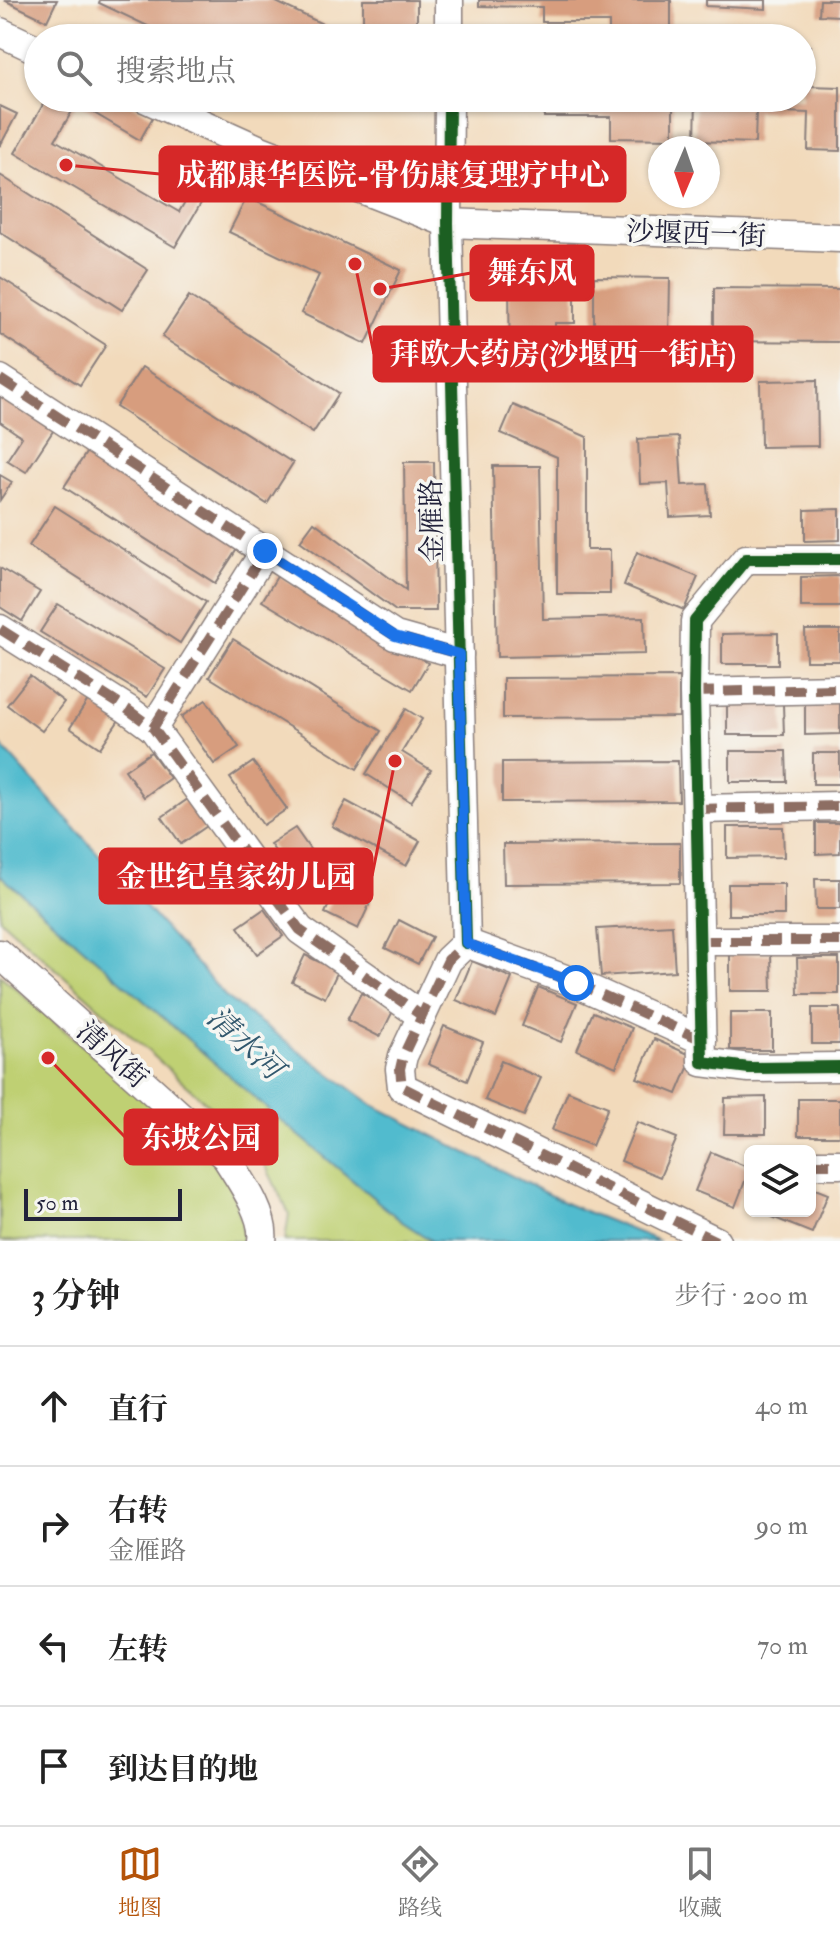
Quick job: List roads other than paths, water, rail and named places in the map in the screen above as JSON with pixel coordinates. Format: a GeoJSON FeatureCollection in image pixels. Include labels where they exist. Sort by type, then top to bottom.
{"type":"FeatureCollection","features":[{"type":"Feature","properties":{"kind":"street"},"geometry":{"type":"LineString","coordinates":[[449,0],[449,24]]}},
{"type":"Feature","properties":{"kind":"street"},"geometry":{"type":"LineString","coordinates":[[0,32],[24,43]]}},
{"type":"Feature","properties":{"kind":"street","name":"沙堰西一街"},"geometry":{"type":"LineString","coordinates":[[176,112],[258,149],[448,223],[840,238]]}},
{"type":"Feature","properties":{"kind":"street","name":"金雁路"},"geometry":{"type":"LineString","coordinates":[[449,112],[448,223],[466,943]]}},
{"type":"Feature","properties":{"kind":"street"},"geometry":{"type":"LineString","coordinates":[[0,379],[395,636],[459,654]]}},
{"type":"Feature","properties":{"kind":"street"},"geometry":{"type":"LineString","coordinates":[[153,728],[265,551]]}},
{"type":"Feature","properties":{"kind":"street"},"geometry":{"type":"LineString","coordinates":[[840,559],[746,559],[695,621],[694,692],[702,1062],[749,1068],[840,1067]]}},
{"type":"Feature","properties":{"kind":"street"},"geometry":{"type":"LineString","coordinates":[[0,629],[153,728],[300,930],[422,1016]]}},
{"type":"Feature","properties":{"kind":"street"},"geometry":{"type":"LineString","coordinates":[[694,692],[840,689]]}},
{"type":"Feature","properties":{"kind":"street"},"geometry":{"type":"LineString","coordinates":[[697,809],[840,806]]}},
{"type":"Feature","properties":{"kind":"street"},"geometry":{"type":"LineString","coordinates":[[700,941],[840,941]]}},
{"type":"Feature","properties":{"kind":"street"},"geometry":{"type":"LineString","coordinates":[[702,1040],[576,983],[466,943],[448,960],[403,1056],[400,1069],[402,1087],[716,1241]]}},
{"type":"Feature","properties":{"kind":"street","name":"清风街"},"geometry":{"type":"LineString","coordinates":[[0,954],[226,1157],[250,1196],[263,1234],[262,1241]]}},
{"type":"Feature","properties":{"kind":"street"},"geometry":{"type":"LineString","coordinates":[[816,1164],[840,1164]]}},
{"type":"Feature","properties":{"kind":"water","name":"清水河"},"geometry":{"type":"Polygon","coordinates":[[[0,744],[227,998],[373,1105],[567,1204],[659,1241],[432,1241],[401,1221],[264,1106],[0,875],[0,744]]]}},
{"type":"Feature","properties":{"kind":"place","name":"成都康华医院-骨伤康复理疗中心"},"geometry":{"type":"Point","coordinates":[66,165]}},
{"type":"Feature","properties":{"kind":"place","name":"拜欧大药房(沙堰西一街店)"},"geometry":{"type":"Point","coordinates":[355,264]}},
{"type":"Feature","properties":{"kind":"place","name":"舞东风"},"geometry":{"type":"Point","coordinates":[380,289]}},
{"type":"Feature","properties":{"kind":"place","name":"金世纪皇家幼儿园"},"geometry":{"type":"Point","coordinates":[395,761]}},
{"type":"Feature","properties":{"kind":"place","name":"东坡公园"},"geometry":{"type":"Point","coordinates":[48,1058]}}]}
